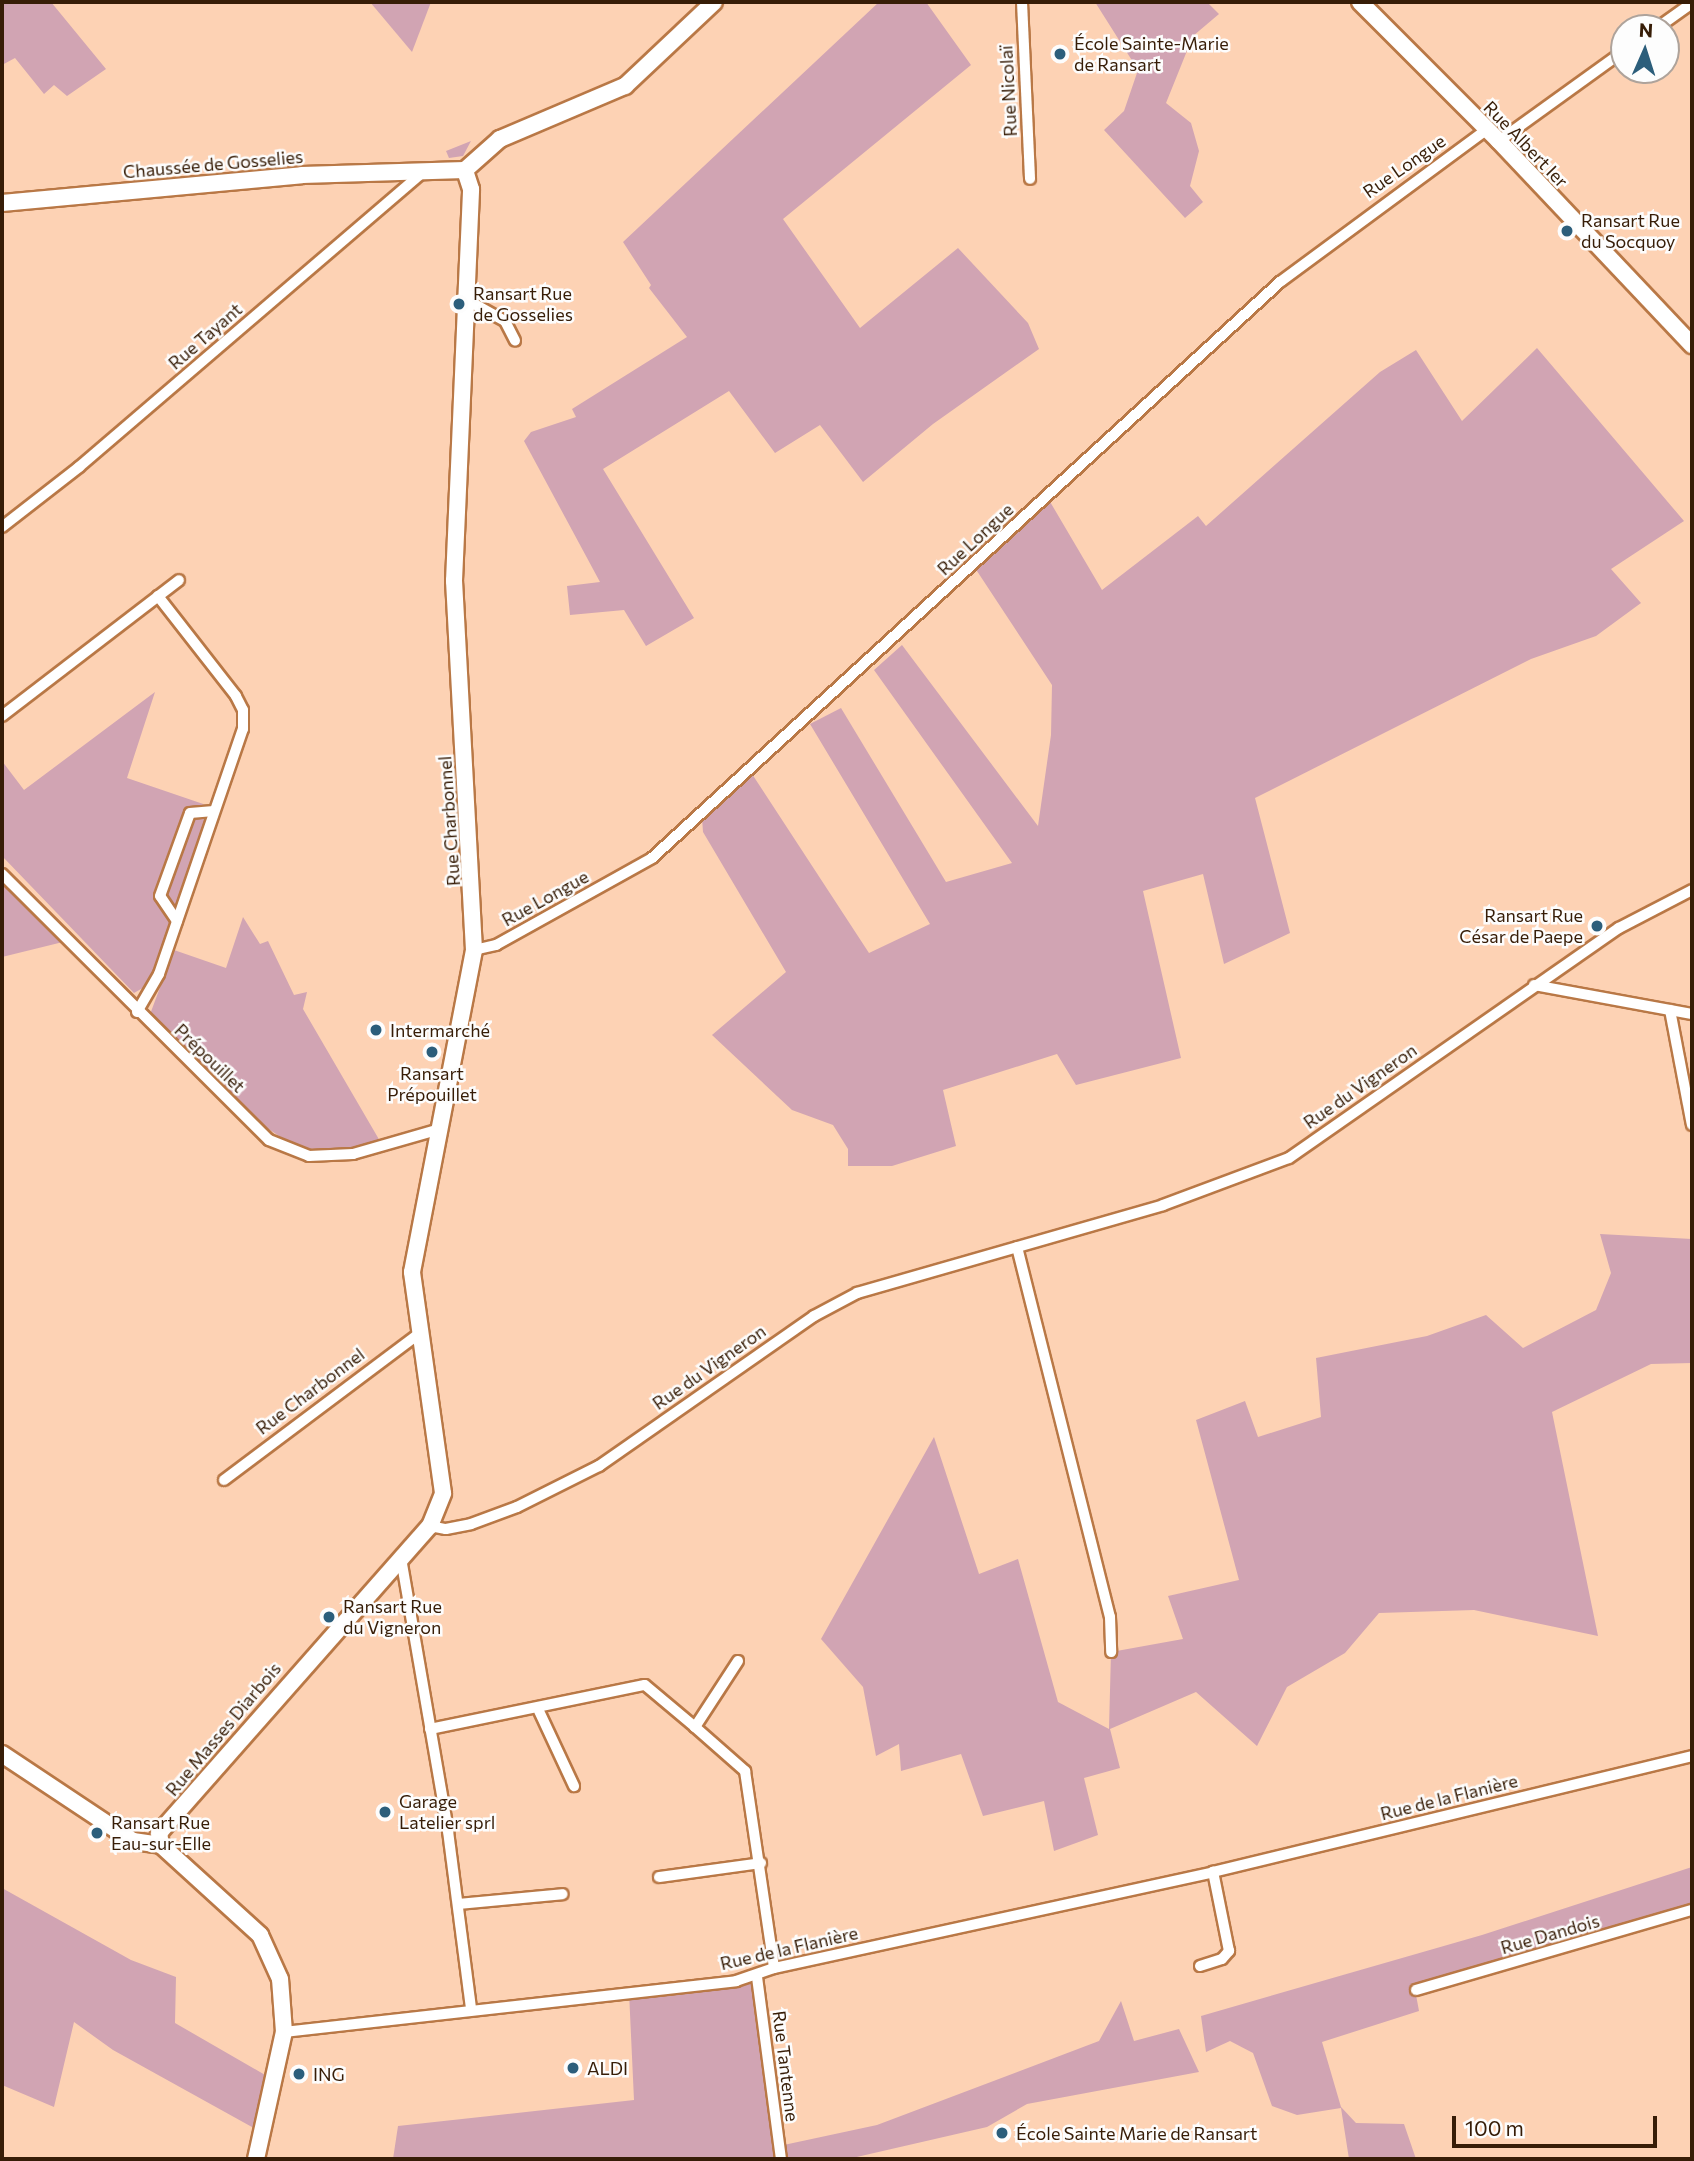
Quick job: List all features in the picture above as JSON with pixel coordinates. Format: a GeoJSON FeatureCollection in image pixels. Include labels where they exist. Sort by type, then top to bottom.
{"type":"FeatureCollection","features":[{"type":"Feature","properties":{"kind":"street"},"geometry":{"type":"LineString","coordinates":[[466,170],[500,139],[625,86],[714,2]]}},
{"type":"Feature","properties":{"kind":"street","name":"Rue Nicolaï"},"geometry":{"type":"LineString","coordinates":[[1022,2],[1030,179]]}},
{"type":"Feature","properties":{"kind":"street","name":"Rue Albert Ier"},"geometry":{"type":"LineString","coordinates":[[1360,2],[1499,141],[1692,345]]}},
{"type":"Feature","properties":{"kind":"street"},"geometry":{"type":"LineString","coordinates":[[1677,14],[1692,3]]}},
{"type":"Feature","properties":{"kind":"street"},"geometry":{"type":"LineString","coordinates":[[1499,141],[1610,61]]}},
{"type":"Feature","properties":{"kind":"street","name":"Rue Longue"},"geometry":{"type":"LineString","coordinates":[[474,950],[496,945],[652,858],[1280,282],[1486,130]]}},
{"type":"Feature","properties":{"kind":"street","name":"Chaussée de Gosselies"},"geometry":{"type":"LineString","coordinates":[[2,203],[302,175],[427,168],[466,170]]}},
{"type":"Feature","properties":{"kind":"street","name":"Rue Tayant"},"geometry":{"type":"LineString","coordinates":[[2,527],[79,467],[427,168]]}},
{"type":"Feature","properties":{"kind":"street","name":"Rue Charbonnel"},"geometry":{"type":"LineString","coordinates":[[430,1525],[443,1493],[412,1272],[474,950],[454,580],[471,189],[466,170]]}},
{"type":"Feature","properties":{"kind":"street"},"geometry":{"type":"LineString","coordinates":[[467,300],[505,321],[515,341]]}},
{"type":"Feature","properties":{"kind":"street"},"geometry":{"type":"LineString","coordinates":[[2,716],[179,580]]}},
{"type":"Feature","properties":{"kind":"street"},"geometry":{"type":"LineString","coordinates":[[138,1012],[159,974],[243,729],[243,710],[158,596]]}},
{"type":"Feature","properties":{"kind":"street"},"geometry":{"type":"LineString","coordinates":[[177,921],[160,896],[190,813],[214,811]]}},
{"type":"Feature","properties":{"kind":"street","name":"Prépouillet"},"geometry":{"type":"LineString","coordinates":[[2,874],[269,1140],[309,1156],[353,1154],[440,1129]]}},
{"type":"Feature","properties":{"kind":"street","name":"Rue du Vigneron"},"geometry":{"type":"LineString","coordinates":[[430,1525],[446,1529],[471,1524],[517,1507],[600,1466],[814,1316],[857,1293],[1163,1205],[1289,1158],[1619,928],[1692,890]]}},
{"type":"Feature","properties":{"kind":"street"},"geometry":{"type":"LineString","coordinates":[[1534,985],[1692,1014]]}},
{"type":"Feature","properties":{"kind":"street"},"geometry":{"type":"LineString","coordinates":[[1670,1010],[1692,1125]]}},
{"type":"Feature","properties":{"kind":"street"},"geometry":{"type":"LineString","coordinates":[[1017,1247],[1110,1617],[1111,1651]]}},
{"type":"Feature","properties":{"kind":"street","name":"Rue Charbonnel"},"geometry":{"type":"LineString","coordinates":[[224,1480],[420,1333]]}},
{"type":"Feature","properties":{"kind":"street","name":"Rue Masses Diarbois"},"geometry":{"type":"LineString","coordinates":[[161,1845],[159,1833],[430,1525]]}},
{"type":"Feature","properties":{"kind":"street"},"geometry":{"type":"LineString","coordinates":[[401,1558],[458,1904],[471,2007]]}},
{"type":"Feature","properties":{"kind":"street"},"geometry":{"type":"LineString","coordinates":[[695,1727],[737,1661]]}},
{"type":"Feature","properties":{"kind":"street"},"geometry":{"type":"LineString","coordinates":[[430,1729],[539,1711],[645,1685],[745,1771],[761,1863],[774,1968]]}},
{"type":"Feature","properties":{"kind":"street"},"geometry":{"type":"LineString","coordinates":[[539,1711],[574,1786]]}},
{"type":"Feature","properties":{"kind":"street"},"geometry":{"type":"LineString","coordinates":[[2,1754],[133,1841],[161,1845],[260,1935],[281,1979],[284,2032],[256,2159]]}},
{"type":"Feature","properties":{"kind":"street","name":"Rue de la Flanière"},"geometry":{"type":"LineString","coordinates":[[284,2032],[471,2007],[757,1977],[774,1968],[1213,1872],[1692,1756]]}},
{"type":"Feature","properties":{"kind":"street"},"geometry":{"type":"LineString","coordinates":[[659,1877],[761,1863]]}},
{"type":"Feature","properties":{"kind":"street"},"geometry":{"type":"LineString","coordinates":[[1200,1966],[1222,1959],[1229,1951],[1213,1872]]}},
{"type":"Feature","properties":{"kind":"street"},"geometry":{"type":"LineString","coordinates":[[458,1904],[563,1894]]}},
{"type":"Feature","properties":{"kind":"street","name":"Rue Dandois"},"geometry":{"type":"LineString","coordinates":[[1416,1990],[1692,1910]]}},
{"type":"Feature","properties":{"kind":"street","name":"Rue Tantenne"},"geometry":{"type":"LineString","coordinates":[[757,1977],[781,2159]]}},
{"type":"Feature","properties":{"kind":"shaded area"},"geometry":{"type":"Polygon","coordinates":[[[2,2],[51,2],[106,69],[67,96],[54,85],[44,94],[15,58],[2,65],[2,2]]]}},
{"type":"Feature","properties":{"kind":"shaded area"},"geometry":{"type":"Polygon","coordinates":[[[370,2],[431,2],[412,52],[370,2]]]}},
{"type":"Feature","properties":{"kind":"shaded area"},"geometry":{"type":"Polygon","coordinates":[[[879,2],[926,2],[971,65],[783,219],[860,328],[958,248],[1028,323],[1039,349],[933,424],[863,482],[820,425],[775,453],[729,391],[603,469],[694,618],[646,646],[624,610],[570,615],[567,586],[600,582],[524,441],[531,432],[576,417],[572,409],[687,337],[649,288],[651,285],[623,242],[879,2]]]}},
{"type":"Feature","properties":{"kind":"shaded area"},"geometry":{"type":"Polygon","coordinates":[[[1095,2],[1207,2],[1219,14],[1193,36],[1166,103],[1191,123],[1199,151],[1190,186],[1203,202],[1185,218],[1104,130],[1124,111],[1138,70],[1095,2]]]}},
{"type":"Feature","properties":{"kind":"shaded area"},"geometry":{"type":"Polygon","coordinates":[[[471,141],[463,156],[449,158],[446,151],[471,141]]]}},
{"type":"Feature","properties":{"kind":"shaded area"},"geometry":{"type":"Polygon","coordinates":[[[1537,348],[1684,521],[1611,569],[1641,603],[1596,636],[1531,659],[1255,798],[1290,933],[1224,964],[1203,874],[1143,891],[1181,1058],[1076,1085],[1057,1054],[943,1090],[956,1146],[892,1166],[848,1166],[848,1149],[833,1125],[792,1110],[712,1035],[786,972],[703,832],[702,818],[752,774],[869,953],[930,924],[810,724],[841,708],[946,882],[1012,863],[874,670],[902,645],[1038,826],[1051,735],[1052,685],[975,568],[1049,500],[1102,590],[1198,516],[1206,526],[1380,372],[1416,350],[1462,421],[1537,348]]]}},
{"type":"Feature","properties":{"kind":"shaded area"},"geometry":{"type":"Polygon","coordinates":[[[155,692],[127,778],[215,808],[155,981],[134,993],[2,856],[2,761],[24,790],[155,692]]]}},
{"type":"Feature","properties":{"kind":"shaded area"},"geometry":{"type":"Polygon","coordinates":[[[2,872],[67,941],[2,957],[2,872]]]}},
{"type":"Feature","properties":{"kind":"shaded area"},"geometry":{"type":"Polygon","coordinates":[[[243,917],[260,944],[268,941],[294,995],[307,992],[303,1009],[384,1148],[309,1156],[258,1122],[149,1017],[174,950],[226,968],[243,917]]]}},
{"type":"Feature","properties":{"kind":"shaded area"},"geometry":{"type":"Polygon","coordinates":[[[1600,1234],[1692,1239],[1692,1363],[1651,1364],[1552,1412],[1598,1636],[1474,1610],[1379,1613],[1345,1653],[1287,1687],[1257,1746],[1196,1692],[1110,1729],[1120,1768],[1084,1778],[1098,1835],[1054,1851],[1044,1801],[983,1816],[961,1754],[901,1771],[899,1744],[876,1756],[863,1687],[821,1639],[934,1437],[979,1574],[1018,1559],[1058,1702],[1109,1729],[1111,1652],[1183,1639],[1168,1596],[1239,1580],[1196,1420],[1245,1401],[1258,1437],[1321,1417],[1316,1358],[1427,1336],[1486,1315],[1523,1348],[1596,1310],[1611,1273],[1600,1234]]]}},
{"type":"Feature","properties":{"kind":"shaded area"},"geometry":{"type":"Polygon","coordinates":[[[1692,1867],[1692,1906],[1414,1984],[1419,2011],[1322,2042],[1341,2107],[1356,2123],[1404,2124],[1416,2159],[1349,2159],[1341,2108],[1297,2115],[1272,2106],[1253,2053],[1230,2041],[1206,2052],[1201,2016],[1482,1935],[1692,1867]]]}},
{"type":"Feature","properties":{"kind":"shaded area"},"geometry":{"type":"Polygon","coordinates":[[[2,1888],[131,1960],[176,1977],[175,2023],[272,2079],[261,2132],[113,2050],[74,2022],[54,2107],[2,2085],[2,1888]]]}},
{"type":"Feature","properties":{"kind":"shaded area"},"geometry":{"type":"Polygon","coordinates":[[[758,1980],[779,2146],[877,2125],[1099,2041],[1121,2001],[1134,2041],[1179,2029],[1199,2072],[1027,2104],[987,2127],[848,2159],[393,2159],[398,2126],[634,2100],[629,1992],[758,1980]]]}},
{"type":"Feature","properties":{"kind":"place","name":"École Sainte-Marie de Ransart"},"geometry":{"type":"Point","coordinates":[1060,54]}},
{"type":"Feature","properties":{"kind":"place","name":"Ransart Rue du Socquoy"},"geometry":{"type":"Point","coordinates":[1567,231]}},
{"type":"Feature","properties":{"kind":"place","name":"Ransart Rue de Gosselies"},"geometry":{"type":"Point","coordinates":[459,304]}},
{"type":"Feature","properties":{"kind":"place","name":"Ransart Rue César de Paepe"},"geometry":{"type":"Point","coordinates":[1597,926]}},
{"type":"Feature","properties":{"kind":"place","name":"Intermarché"},"geometry":{"type":"Point","coordinates":[376,1030]}},
{"type":"Feature","properties":{"kind":"place","name":"Ransart Prépouillet"},"geometry":{"type":"Point","coordinates":[432,1052]}},
{"type":"Feature","properties":{"kind":"place","name":"Ransart Rue du Vigneron"},"geometry":{"type":"Point","coordinates":[329,1617]}},
{"type":"Feature","properties":{"kind":"place","name":"Garage Latelier sprl"},"geometry":{"type":"Point","coordinates":[385,1812]}},
{"type":"Feature","properties":{"kind":"place","name":"Ransart Rue Eau-sur-Elle"},"geometry":{"type":"Point","coordinates":[97,1833]}},
{"type":"Feature","properties":{"kind":"place","name":"ALDI"},"geometry":{"type":"Point","coordinates":[573,2068]}},
{"type":"Feature","properties":{"kind":"place","name":"ING"},"geometry":{"type":"Point","coordinates":[299,2074]}},
{"type":"Feature","properties":{"kind":"place","name":"École Sainte Marie de Ransart"},"geometry":{"type":"Point","coordinates":[1002,2133]}}]}
